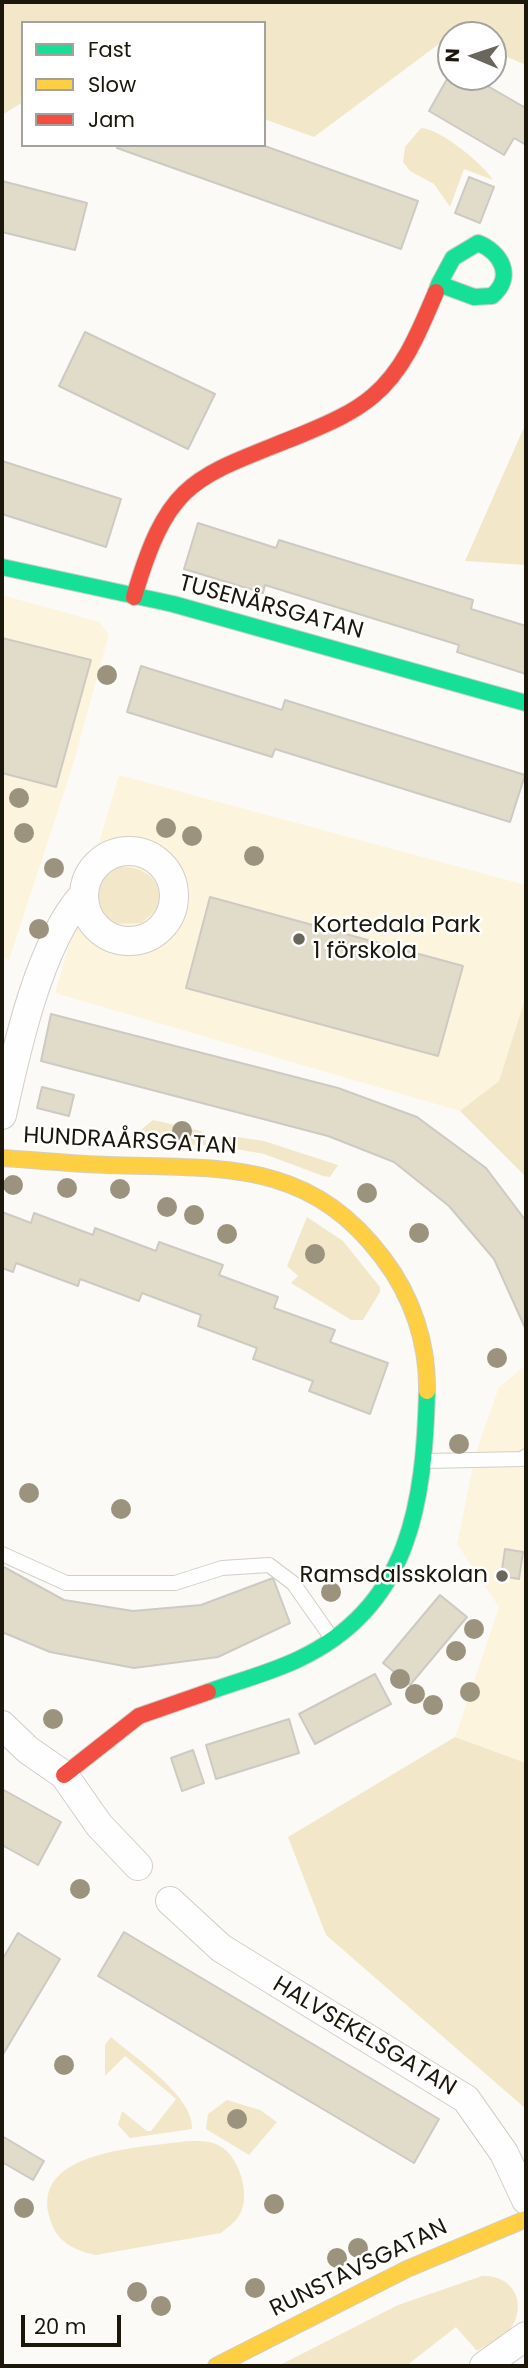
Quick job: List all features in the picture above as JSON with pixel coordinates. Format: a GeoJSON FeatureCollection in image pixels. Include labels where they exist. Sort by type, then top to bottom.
{"type":"FeatureCollection","features":[{"type":"Feature","properties":{"kind":"street"},"geometry":{"type":"LineString","coordinates":[[134,597],[148,549],[180,495],[225,464],[315,432],[351,413],[374,396],[397,370],[418,334],[439,284]]}},
{"type":"Feature","properties":{"kind":"street","name":"TUSENÅRSGATAN"},"geometry":{"type":"LineString","coordinates":[[2,567],[173,604],[526,703]]}},
{"type":"Feature","properties":{"kind":"street"},"geometry":{"type":"LineString","coordinates":[[2,1115],[20,1034],[39,982],[66,914],[83,895]]}},
{"type":"Feature","properties":{"kind":"street","name":"HUNDRAÅRSGATAN"},"geometry":{"type":"LineString","coordinates":[[2,1158],[107,1165],[222,1167],[260,1175],[305,1191],[338,1210],[363,1231],[404,1285],[421,1336],[427,1372],[425,1461],[412,1526],[392,1576],[363,1612],[332,1638],[299,1658],[139,1716],[64,1775]]}},
{"type":"Feature","properties":{"kind":"street"},"geometry":{"type":"LineString","coordinates":[[2,1725],[28,1750],[64,1775],[99,1825],[138,1866]]}},
{"type":"Feature","properties":{"kind":"street","name":"HALVSEKELSGATAN"},"geometry":{"type":"LineString","coordinates":[[170,1901],[221,1948],[466,2099],[504,2153],[526,2200]]}},
{"type":"Feature","properties":{"kind":"street","name":"RUNSTAVSGATAN"},"geometry":{"type":"LineString","coordinates":[[216,2366],[356,2292],[465,2242],[526,2219]]}},
{"type":"Feature","properties":{"kind":"street"},"geometry":{"type":"LineString","coordinates":[[484,2366],[526,2336]]}},
{"type":"Feature","properties":{"kind":"lane"},"geometry":{"type":"LineString","coordinates":[[425,1461],[526,1457]]}},
{"type":"Feature","properties":{"kind":"lane"},"geometry":{"type":"LineString","coordinates":[[2,1554],[66,1583],[175,1583],[222,1568],[269,1565],[293,1583],[332,1638]]}},
{"type":"Feature","properties":{"kind":"shaded area"},"geometry":{"type":"Polygon","coordinates":[[[2,2],[526,2],[526,65],[507,57],[507,21],[437,21],[437,45],[314,137],[266,120],[266,21],[21,21],[21,103],[2,115],[2,2]]]}},
{"type":"Feature","properties":{"kind":"shaded area"},"geometry":{"type":"Polygon","coordinates":[[[421,128],[439,134],[461,148],[493,180],[464,169],[450,207],[434,184],[410,171],[403,162],[405,147],[421,128]]]}},
{"type":"Feature","properties":{"kind":"shaded area"},"geometry":{"type":"Polygon","coordinates":[[[526,423],[526,565],[465,561],[525,425],[526,423]]]}},
{"type":"Feature","properties":{"kind":"shaded area"},"geometry":{"type":"Polygon","coordinates":[[[2,595],[99,622],[109,634],[73,765],[9,960],[2,958],[2,595]]]}},
{"type":"Feature","properties":{"kind":"shaded area","name":"Kortedala Park 1 förskola"},"geometry":{"type":"Polygon","coordinates":[[[119,775],[526,885],[526,996],[499,1081],[460,1111],[55,993],[119,775]]]}},
{"type":"Feature","properties":{"kind":"shaded area"},"geometry":{"type":"Polygon","coordinates":[[[121,867],[138,869],[145,873],[156,883],[159,890],[159,908],[141,923],[108,924],[93,909],[93,894],[98,882],[121,867]]]}},
{"type":"Feature","properties":{"kind":"shaded area"},"geometry":{"type":"Polygon","coordinates":[[[526,996],[526,1177],[460,1111],[499,1081],[526,996]]]}},
{"type":"Feature","properties":{"kind":"shaded area"},"geometry":{"type":"Polygon","coordinates":[[[153,1120],[201,1131],[206,1136],[206,1145],[140,1144],[142,1129],[153,1120]]]}},
{"type":"Feature","properties":{"kind":"shaded area"},"geometry":{"type":"Polygon","coordinates":[[[231,1136],[264,1141],[338,1165],[330,1177],[323,1176],[264,1154],[225,1147],[224,1142],[231,1136]]]}},
{"type":"Feature","properties":{"kind":"shaded area"},"geometry":{"type":"Polygon","coordinates":[[[307,1217],[343,1241],[380,1287],[380,1292],[363,1320],[351,1320],[291,1283],[298,1276],[287,1266],[307,1217]]]}},
{"type":"Feature","properties":{"kind":"shaded area","name":"Ramsdalsskolan"},"geometry":{"type":"Polygon","coordinates":[[[526,1365],[526,1763],[455,1737],[499,1607],[457,1544],[476,1452],[499,1387],[526,1365]]]}},
{"type":"Feature","properties":{"kind":"shaded area"},"geometry":{"type":"Polygon","coordinates":[[[455,1737],[526,1763],[526,2109],[326,1935],[288,1837],[455,1737]]]}},
{"type":"Feature","properties":{"kind":"shaded area"},"geometry":{"type":"Polygon","coordinates":[[[111,2037],[174,2091],[184,2104],[192,2129],[130,2138],[118,2125],[122,2111],[147,2131],[151,2131],[176,2099],[125,2056],[105,2076],[105,2045],[111,2037]]]}},
{"type":"Feature","properties":{"kind":"shaded area"},"geometry":{"type":"Polygon","coordinates":[[[227,2100],[260,2110],[277,2122],[249,2155],[206,2129],[208,2114],[227,2100]]]}},
{"type":"Feature","properties":{"kind":"shaded area"},"geometry":{"type":"Polygon","coordinates":[[[187,2141],[208,2142],[220,2146],[238,2167],[244,2187],[243,2206],[236,2220],[221,2233],[96,2255],[75,2248],[58,2235],[51,2222],[48,2198],[55,2180],[71,2166],[118,2150],[187,2141]]]}},
{"type":"Feature","properties":{"kind":"shaded area"},"geometry":{"type":"Polygon","coordinates":[[[482,2276],[492,2276],[508,2284],[517,2298],[518,2306],[510,2329],[477,2351],[456,2327],[406,2366],[278,2366],[398,2305],[482,2276]]]}},
{"type":"Feature","properties":{"kind":"building"},"geometry":{"type":"Polygon","coordinates":[[[440,91],[496,91],[524,107],[526,102],[526,145],[514,138],[504,155],[429,111],[440,91]]]}},
{"type":"Feature","properties":{"kind":"building"},"geometry":{"type":"Polygon","coordinates":[[[266,146],[418,201],[401,249],[117,148],[266,146]]]}},
{"type":"Feature","properties":{"kind":"building"},"geometry":{"type":"Polygon","coordinates":[[[469,177],[494,187],[480,223],[455,213],[469,177]]]}},
{"type":"Feature","properties":{"kind":"building"},"geometry":{"type":"Polygon","coordinates":[[[2,181],[87,203],[75,250],[2,232],[2,181]]]}},
{"type":"Feature","properties":{"kind":"building"},"geometry":{"type":"Polygon","coordinates":[[[85,332],[215,394],[188,449],[59,386],[85,332]]]}},
{"type":"Feature","properties":{"kind":"building"},"geometry":{"type":"Polygon","coordinates":[[[2,461],[121,499],[106,547],[2,514],[2,461]]]}},
{"type":"Feature","properties":{"kind":"building"},"geometry":{"type":"Polygon","coordinates":[[[198,523],[276,548],[279,540],[473,600],[471,609],[526,626],[526,674],[457,652],[459,645],[265,585],[263,593],[184,569],[198,523]]]}},
{"type":"Feature","properties":{"kind":"building"},"geometry":{"type":"Polygon","coordinates":[[[2,638],[91,660],[56,787],[2,773],[2,638]]]}},
{"type":"Feature","properties":{"kind":"building"},"geometry":{"type":"Polygon","coordinates":[[[141,666],[282,710],[285,700],[525,775],[510,822],[275,749],[272,757],[127,712],[141,666]]]}},
{"type":"Feature","properties":{"kind":"building"},"geometry":{"type":"Polygon","coordinates":[[[210,897],[463,966],[438,1056],[186,988],[210,897]]]}},
{"type":"Feature","properties":{"kind":"building"},"geometry":{"type":"Polygon","coordinates":[[[51,1014],[338,1088],[417,1117],[486,1168],[526,1221],[526,1330],[494,1259],[449,1206],[394,1162],[328,1136],[41,1061],[51,1014]]]}},
{"type":"Feature","properties":{"kind":"building"},"geometry":{"type":"Polygon","coordinates":[[[42,1087],[74,1095],[69,1116],[37,1108],[42,1087]]]}},
{"type":"Feature","properties":{"kind":"building"},"geometry":{"type":"Polygon","coordinates":[[[2,1212],[31,1223],[34,1213],[93,1235],[95,1228],[156,1251],[159,1242],[223,1265],[219,1275],[278,1297],[274,1308],[335,1330],[330,1342],[388,1363],[370,1414],[309,1391],[313,1381],[253,1359],[257,1348],[198,1326],[201,1315],[142,1293],[139,1301],[80,1279],[78,1286],[16,1263],[13,1272],[2,1268],[2,1212]]]}},
{"type":"Feature","properties":{"kind":"building"},"geometry":{"type":"Polygon","coordinates":[[[505,1549],[523,1552],[519,1579],[501,1576],[505,1549]]]}},
{"type":"Feature","properties":{"kind":"building"},"geometry":{"type":"Polygon","coordinates":[[[2,1566],[64,1600],[133,1611],[201,1605],[273,1578],[290,1623],[218,1657],[134,1668],[50,1652],[2,1632],[2,1566]]]}},
{"type":"Feature","properties":{"kind":"building"},"geometry":{"type":"Polygon","coordinates":[[[440,1595],[467,1617],[410,1685],[383,1663],[440,1595]]]}},
{"type":"Feature","properties":{"kind":"building"},"geometry":{"type":"Polygon","coordinates":[[[375,1674],[391,1704],[315,1744],[299,1714],[375,1674]]]}},
{"type":"Feature","properties":{"kind":"building"},"geometry":{"type":"Polygon","coordinates":[[[289,1719],[299,1753],[216,1779],[206,1745],[289,1719]]]}},
{"type":"Feature","properties":{"kind":"building"},"geometry":{"type":"Polygon","coordinates":[[[193,1750],[204,1783],[182,1791],[171,1758],[193,1750]]]}},
{"type":"Feature","properties":{"kind":"building"},"geometry":{"type":"Polygon","coordinates":[[[2,1789],[61,1822],[38,1865],[2,1845],[2,1789]]]}},
{"type":"Feature","properties":{"kind":"building"},"geometry":{"type":"Polygon","coordinates":[[[124,1932],[439,2119],[414,2163],[98,1976],[124,1932]]]}},
{"type":"Feature","properties":{"kind":"building"},"geometry":{"type":"Polygon","coordinates":[[[18,1933],[60,1959],[2,2056],[2,1960],[18,1933]]]}},
{"type":"Feature","properties":{"kind":"building"},"geometry":{"type":"Polygon","coordinates":[[[2,2136],[44,2161],[33,2180],[2,2162],[2,2136]]]}},
{"type":"Feature","properties":{"kind":"traffic: fast"},"geometry":{"type":"LineString","coordinates":[[436,292],[439,284],[474,297],[492,296],[499,289],[504,273],[493,252],[478,243],[453,258],[439,284]]}},
{"type":"Feature","properties":{"kind":"traffic: fast"},"geometry":{"type":"LineString","coordinates":[[2,567],[173,604],[526,703]]}},
{"type":"Feature","properties":{"kind":"traffic: fast"},"geometry":{"type":"LineString","coordinates":[[208,1692],[288,1664],[337,1637],[366,1610],[388,1580],[404,1547],[415,1511],[427,1391]]}},
{"type":"Feature","properties":{"kind":"traffic: slow"},"geometry":{"type":"LineString","coordinates":[[2,1158],[225,1170],[260,1176],[293,1186],[324,1202],[354,1225],[383,1258],[402,1288],[421,1338],[427,1391]]}},
{"type":"Feature","properties":{"kind":"traffic: slow"},"geometry":{"type":"LineString","coordinates":[[216,2366],[407,2269],[526,2219]]}},
{"type":"Feature","properties":{"kind":"traffic: jam"},"geometry":{"type":"LineString","coordinates":[[134,597],[147,557],[174,504],[191,487],[211,473],[339,418],[373,396],[403,361],[436,292]]}},
{"type":"Feature","properties":{"kind":"traffic: jam"},"geometry":{"type":"LineString","coordinates":[[64,1775],[139,1716],[208,1692]]}},
{"type":"Feature","properties":{"kind":"place","name":"Kortedala Park 1 förskola"},"geometry":{"type":"Point","coordinates":[299,939]}},
{"type":"Feature","properties":{"kind":"place","name":"Ramsdalsskolan"},"geometry":{"type":"Point","coordinates":[502,1576]}}]}
